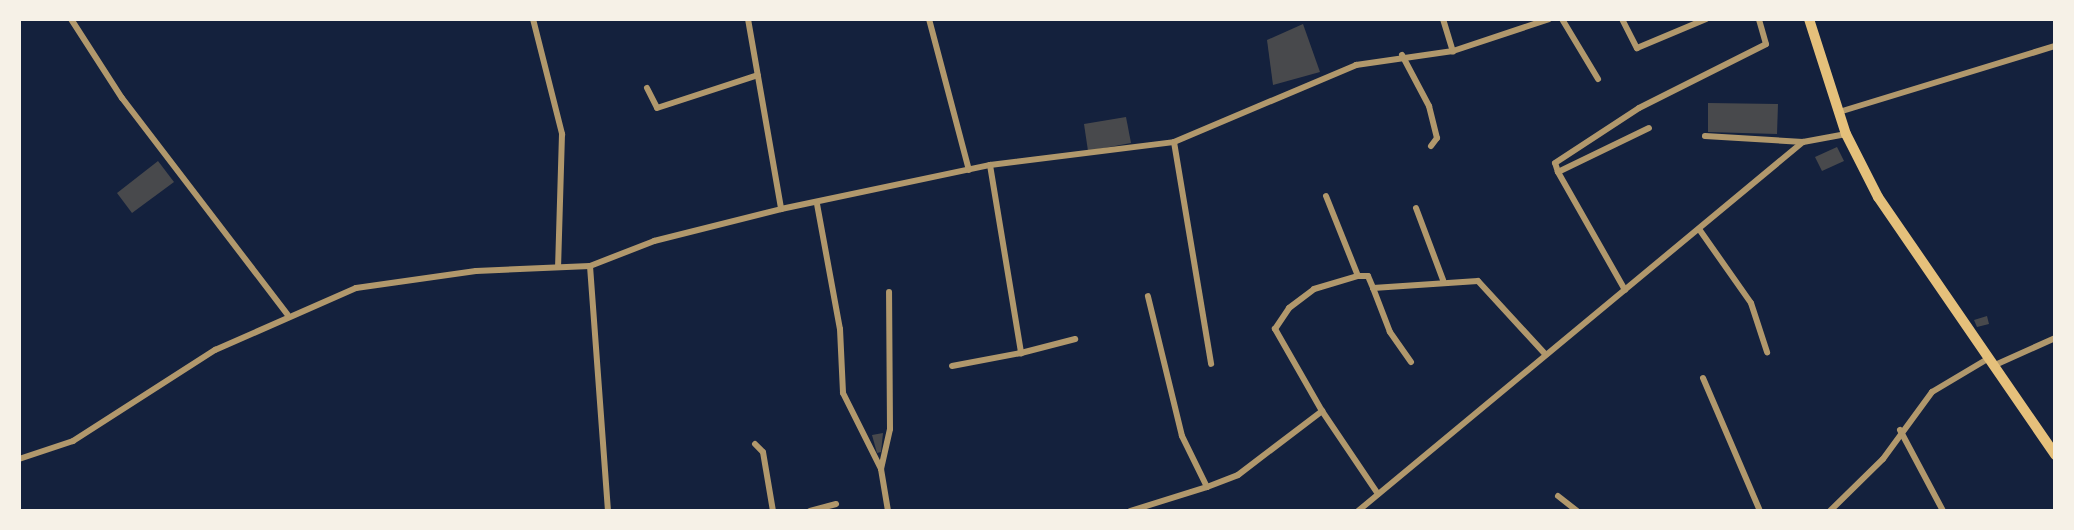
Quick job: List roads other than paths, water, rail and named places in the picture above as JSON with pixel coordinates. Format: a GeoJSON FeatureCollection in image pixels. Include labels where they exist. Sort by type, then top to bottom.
{"type":"FeatureCollection","features":[{"type":"Feature","properties":{"kind":"main road"},"geometry":{"type":"LineString","coordinates":[[1809,19],[1846,134],[1914,256],[1992,361],[2055,455]]}},
{"type":"Feature","properties":{"kind":"street"},"geometry":{"type":"LineString","coordinates":[[71,19],[122,98],[287,314]]}},
{"type":"Feature","properties":{"kind":"street"},"geometry":{"type":"LineString","coordinates":[[533,19],[562,134],[558,265]]}},
{"type":"Feature","properties":{"kind":"street"},"geometry":{"type":"LineString","coordinates":[[748,19],[781,209]]}},
{"type":"Feature","properties":{"kind":"street"},"geometry":{"type":"LineString","coordinates":[[929,19],[969,170]]}},
{"type":"Feature","properties":{"kind":"street"},"geometry":{"type":"LineString","coordinates":[[1443,19],[1452,51]]}},
{"type":"Feature","properties":{"kind":"street"},"geometry":{"type":"LineString","coordinates":[[20,457],[74,441],[215,350],[287,314],[356,288],[558,265],[590,266],[654,241],[781,209],[817,204],[990,165],[1174,142],[1356,65],[1402,55],[1452,51],[1549,19]]}},
{"type":"Feature","properties":{"kind":"street"},"geometry":{"type":"LineString","coordinates":[[1562,19],[1598,79]]}},
{"type":"Feature","properties":{"kind":"street"},"geometry":{"type":"LineString","coordinates":[[1622,19],[1637,48],[1706,19]]}},
{"type":"Feature","properties":{"kind":"street"},"geometry":{"type":"LineString","coordinates":[[1625,289],[1555,163],[1639,108],[1766,44],[1759,19]]}},
{"type":"Feature","properties":{"kind":"street"},"geometry":{"type":"LineString","coordinates":[[1839,112],[2055,46]]}},
{"type":"Feature","properties":{"kind":"street"},"geometry":{"type":"LineString","coordinates":[[1402,55],[1429,106],[1437,138],[1431,146]]}},
{"type":"Feature","properties":{"kind":"street"},"geometry":{"type":"LineString","coordinates":[[647,88],[657,108],[758,75]]}},
{"type":"Feature","properties":{"kind":"street"},"geometry":{"type":"LineString","coordinates":[[1558,172],[1649,128]]}},
{"type":"Feature","properties":{"kind":"street"},"geometry":{"type":"LineString","coordinates":[[1705,136],[1803,142],[1846,134]]}},
{"type":"Feature","properties":{"kind":"street"},"geometry":{"type":"LineString","coordinates":[[1174,142],[1210,364]]}},
{"type":"Feature","properties":{"kind":"street"},"geometry":{"type":"LineString","coordinates":[[1358,511],[1803,142]]}},
{"type":"Feature","properties":{"kind":"street"},"geometry":{"type":"LineString","coordinates":[[990,165],[1021,353]]}},
{"type":"Feature","properties":{"kind":"street"},"geometry":{"type":"LineString","coordinates":[[1326,196],[1358,276]]}},
{"type":"Feature","properties":{"kind":"street"},"geometry":{"type":"LineString","coordinates":[[817,204],[840,329],[843,393],[881,469],[888,511]]}},
{"type":"Feature","properties":{"kind":"street"},"geometry":{"type":"LineString","coordinates":[[1416,208],[1443,280]]}},
{"type":"Feature","properties":{"kind":"street"},"geometry":{"type":"LineString","coordinates":[[1699,229],[1751,303],[1766,352]]}},
{"type":"Feature","properties":{"kind":"street"},"geometry":{"type":"LineString","coordinates":[[590,266],[608,511]]}},
{"type":"Feature","properties":{"kind":"street"},"geometry":{"type":"LineString","coordinates":[[1378,494],[1322,411],[1275,329],[1289,307],[1314,289],[1358,276],[1368,276],[1390,332],[1411,362]]}},
{"type":"Feature","properties":{"kind":"street"},"geometry":{"type":"LineString","coordinates":[[1373,288],[1443,280],[1478,281],[1490,289],[1546,355]]}},
{"type":"Feature","properties":{"kind":"street"},"geometry":{"type":"LineString","coordinates":[[881,469],[890,429],[889,292]]}},
{"type":"Feature","properties":{"kind":"street"},"geometry":{"type":"LineString","coordinates":[[1148,296],[1182,436],[1207,487]]}},
{"type":"Feature","properties":{"kind":"street"},"geometry":{"type":"LineString","coordinates":[[1830,511],[1883,459],[1900,430],[1932,392],[1992,361],[2055,338]]}},
{"type":"Feature","properties":{"kind":"street"},"geometry":{"type":"LineString","coordinates":[[952,366],[1075,339]]}},
{"type":"Feature","properties":{"kind":"street"},"geometry":{"type":"LineString","coordinates":[[1703,378],[1760,511]]}},
{"type":"Feature","properties":{"kind":"street"},"geometry":{"type":"LineString","coordinates":[[1130,511],[1238,475],[1322,411]]}},
{"type":"Feature","properties":{"kind":"street"},"geometry":{"type":"LineString","coordinates":[[1900,430],[1943,511]]}},
{"type":"Feature","properties":{"kind":"street"},"geometry":{"type":"LineString","coordinates":[[755,444],[763,452],[774,511]]}},
{"type":"Feature","properties":{"kind":"street"},"geometry":{"type":"LineString","coordinates":[[1558,496],[1577,511]]}},
{"type":"Feature","properties":{"kind":"street"},"geometry":{"type":"LineString","coordinates":[[810,511],[835,504]]}}]}
